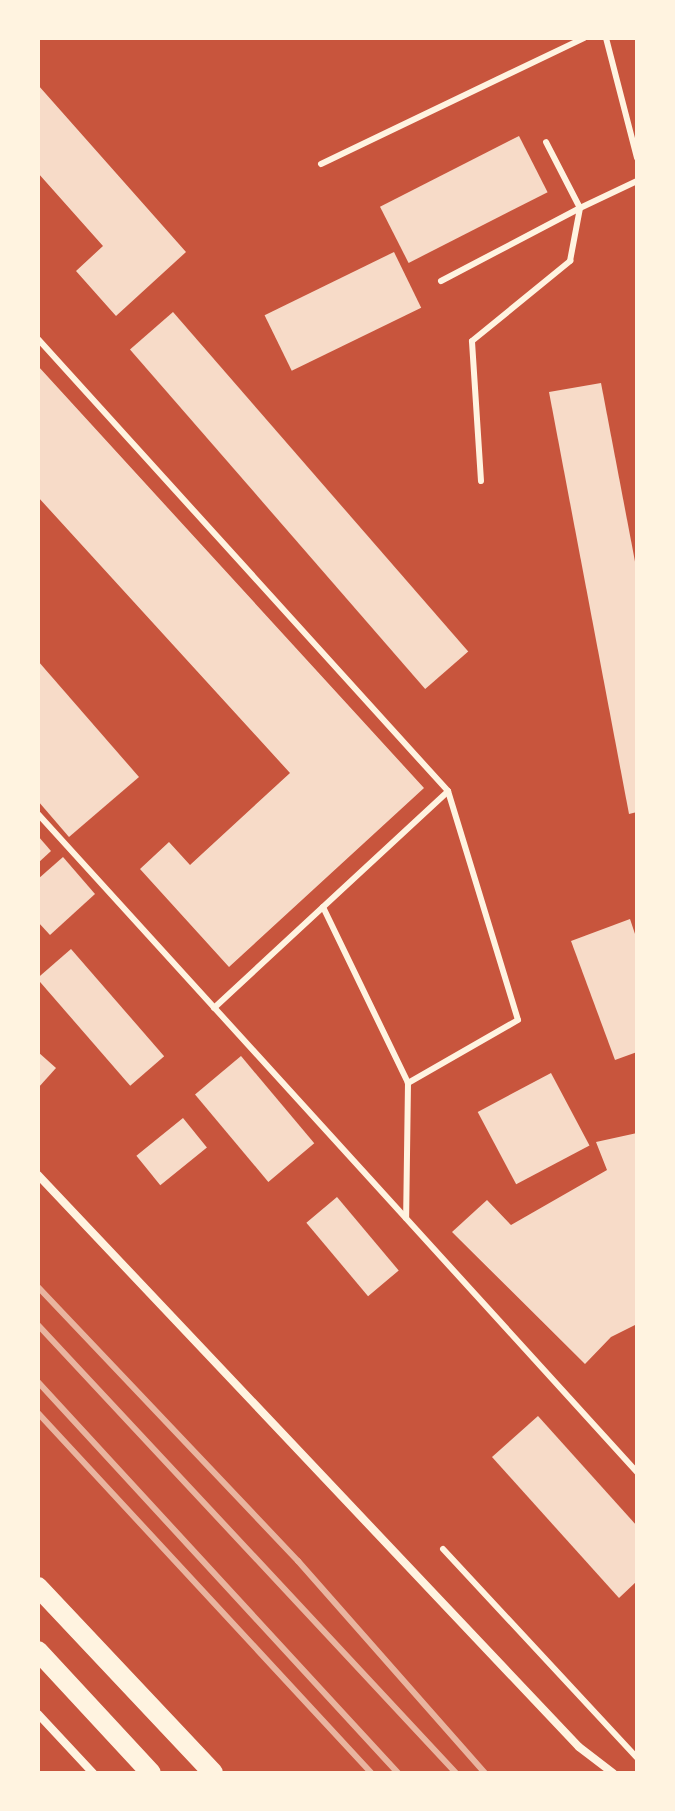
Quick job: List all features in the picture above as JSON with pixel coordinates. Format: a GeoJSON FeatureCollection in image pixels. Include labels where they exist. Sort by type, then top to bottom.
{"type":"FeatureCollection","features":[{"type":"Feature","properties":{"kind":"main road"},"geometry":{"type":"LineString","coordinates":[[38,1587],[213,1773]]}},
{"type":"Feature","properties":{"kind":"main road"},"geometry":{"type":"LineString","coordinates":[[38,1651],[151,1773]]}},
{"type":"Feature","properties":{"kind":"street"},"geometry":{"type":"LineString","coordinates":[[38,1175],[579,1747],[613,1773]]}},
{"type":"Feature","properties":{"kind":"street"},"geometry":{"type":"LineString","coordinates":[[38,1714],[93,1773]]}},
{"type":"Feature","properties":{"kind":"lane"},"geometry":{"type":"LineString","coordinates":[[321,164],[584,38]]}},
{"type":"Feature","properties":{"kind":"lane"},"geometry":{"type":"LineString","coordinates":[[606,38],[637,158]]}},
{"type":"Feature","properties":{"kind":"lane"},"geometry":{"type":"LineString","coordinates":[[481,481],[472,341],[570,261],[580,208],[546,142]]}},
{"type":"Feature","properties":{"kind":"lane"},"geometry":{"type":"LineString","coordinates":[[441,281],[637,181]]}},
{"type":"Feature","properties":{"kind":"lane"},"geometry":{"type":"LineString","coordinates":[[38,339],[448,791],[518,1020],[408,1083]]}},
{"type":"Feature","properties":{"kind":"lane"},"geometry":{"type":"LineString","coordinates":[[214,1008],[448,791]]}},
{"type":"Feature","properties":{"kind":"lane"},"geometry":{"type":"LineString","coordinates":[[38,814],[637,1472]]}},
{"type":"Feature","properties":{"kind":"lane"},"geometry":{"type":"LineString","coordinates":[[323,907],[408,1083],[406,1218]]}},
{"type":"Feature","properties":{"kind":"lane"},"geometry":{"type":"LineString","coordinates":[[443,1549],[637,1758]]}},
{"type":"Feature","properties":{"kind":"building"},"geometry":{"type":"Polygon","coordinates":[[[38,85],[186,252],[116,316],[76,271],[103,246],[38,173],[38,85]]]}},
{"type":"Feature","properties":{"kind":"building"},"geometry":{"type":"Polygon","coordinates":[[[519,136],[548,192],[409,263],[380,207],[519,136]]]}},
{"type":"Feature","properties":{"kind":"building"},"geometry":{"type":"Polygon","coordinates":[[[394,252],[421,308],[292,371],[265,315],[394,252]]]}},
{"type":"Feature","properties":{"kind":"building"},"geometry":{"type":"Polygon","coordinates":[[[173,312],[468,652],[425,689],[130,349],[173,312]]]}},
{"type":"Feature","properties":{"kind":"building"},"geometry":{"type":"Polygon","coordinates":[[[38,366],[424,788],[229,967],[140,869],[169,842],[190,865],[290,773],[38,497],[38,366]]]}},
{"type":"Feature","properties":{"kind":"building"},"geometry":{"type":"Polygon","coordinates":[[[601,383],[637,572],[637,812],[629,814],[549,392],[601,383]]]}},
{"type":"Feature","properties":{"kind":"building"},"geometry":{"type":"Polygon","coordinates":[[[38,661],[139,777],[69,837],[38,801],[38,661]]]}},
{"type":"Feature","properties":{"kind":"building"},"geometry":{"type":"Polygon","coordinates":[[[38,836],[51,851],[38,863],[38,836]]]}},
{"type":"Feature","properties":{"kind":"building"},"geometry":{"type":"Polygon","coordinates":[[[63,857],[95,894],[50,935],[38,922],[38,879],[63,857]]]}},
{"type":"Feature","properties":{"kind":"building"},"geometry":{"type":"Polygon","coordinates":[[[630,919],[637,940],[637,1052],[615,1060],[571,941],[630,919]]]}},
{"type":"Feature","properties":{"kind":"building"},"geometry":{"type":"Polygon","coordinates":[[[71,949],[164,1056],[130,1086],[38,980],[71,949]]]}},
{"type":"Feature","properties":{"kind":"building"},"geometry":{"type":"Polygon","coordinates":[[[38,1052],[56,1068],[38,1088],[38,1052]]]}},
{"type":"Feature","properties":{"kind":"building"},"geometry":{"type":"Polygon","coordinates":[[[241,1056],[314,1143],[268,1182],[195,1095],[241,1056]]]}},
{"type":"Feature","properties":{"kind":"building"},"geometry":{"type":"Polygon","coordinates":[[[551,1073],[589,1145],[516,1184],[478,1112],[551,1073]]]}},
{"type":"Feature","properties":{"kind":"building"},"geometry":{"type":"Polygon","coordinates":[[[183,1118],[207,1148],[160,1185],[136,1156],[183,1118]]]}},
{"type":"Feature","properties":{"kind":"building"},"geometry":{"type":"Polygon","coordinates":[[[637,1133],[637,1324],[611,1337],[585,1364],[452,1232],[487,1200],[511,1225],[607,1170],[596,1142],[637,1133]]]}},
{"type":"Feature","properties":{"kind":"building"},"geometry":{"type":"Polygon","coordinates":[[[337,1197],[399,1271],[368,1296],[306,1223],[337,1197]]]}},
{"type":"Feature","properties":{"kind":"building"},"geometry":{"type":"Polygon","coordinates":[[[538,1416],[637,1526],[637,1581],[619,1598],[492,1457],[538,1416]]]}},
{"type":"Feature","properties":{"kind":"railway"},"geometry":{"type":"LineString","coordinates":[[38,1287],[298,1561],[485,1773]]}},
{"type":"Feature","properties":{"kind":"railway"},"geometry":{"type":"LineString","coordinates":[[38,1325],[456,1773]]}},
{"type":"Feature","properties":{"kind":"railway"},"geometry":{"type":"LineString","coordinates":[[38,1382],[398,1773]]}},
{"type":"Feature","properties":{"kind":"railway"},"geometry":{"type":"LineString","coordinates":[[38,1413],[371,1773]]}}]}
